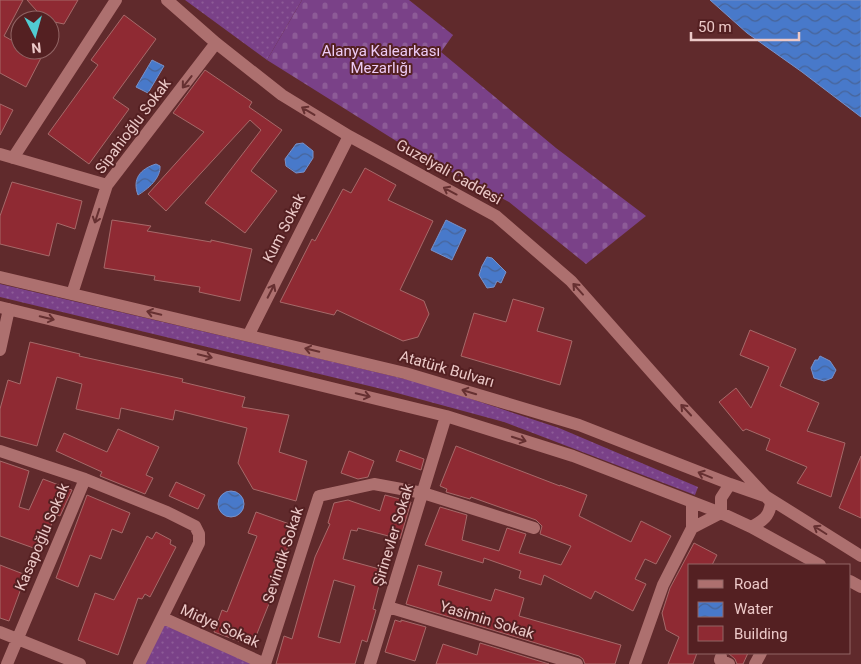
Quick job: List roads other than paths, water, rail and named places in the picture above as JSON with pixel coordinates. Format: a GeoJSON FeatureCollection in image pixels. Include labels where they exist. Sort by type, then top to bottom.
{"type":"FeatureCollection","features":[{"type":"Feature","properties":{"kind":"street"},"geometry":{"type":"LineString","coordinates":[[14,158],[116,0]]}},
{"type":"Feature","properties":{"kind":"street","name":"Guzelyali Caddesi"},"geometry":{"type":"LineString","coordinates":[[167,0],[216,43],[282,95],[349,136],[496,216],[571,281],[679,403],[767,497]]}},
{"type":"Feature","properties":{"kind":"street","name":"Sipahioğlu Sokak"},"geometry":{"type":"LineString","coordinates":[[72,294],[107,185],[216,43]]}},
{"type":"Feature","properties":{"kind":"street","name":"Kum Sokak"},"geometry":{"type":"LineString","coordinates":[[249,334],[349,136]]}},
{"type":"Feature","properties":{"kind":"street"},"geometry":{"type":"LineString","coordinates":[[0,154],[107,185]]}},
{"type":"Feature","properties":{"kind":"street","name":"Atatürk Bulvarı"},"geometry":{"type":"LineString","coordinates":[[0,277],[249,334],[406,373],[579,425],[767,497],[861,556]]}},
{"type":"Feature","properties":{"kind":"street"},"geometry":{"type":"LineString","coordinates":[[0,350],[5,308],[446,416],[573,456],[720,513],[751,527],[804,562]]}},
{"type":"Feature","properties":{"kind":"street","name":"Şirinevler Sokak"},"geometry":{"type":"LineString","coordinates":[[370,664],[446,416]]}},
{"type":"Feature","properties":{"kind":"street"},"geometry":{"type":"LineString","coordinates":[[0,451],[85,478],[167,512],[195,526],[198,530],[199,543],[139,664]]}},
{"type":"Feature","properties":{"kind":"street","name":"Kasapoğlu Sokak"},"geometry":{"type":"LineString","coordinates":[[6,664],[85,478]]}},
{"type":"Feature","properties":{"kind":"street","name":"Sevindik Sokak"},"geometry":{"type":"LineString","coordinates":[[265,664],[319,496],[374,484],[423,493],[534,528]]}},
{"type":"Feature","properties":{"kind":"street"},"geometry":{"type":"LineString","coordinates":[[720,513],[721,498],[730,484]]}},
{"type":"Feature","properties":{"kind":"street"},"geometry":{"type":"LineString","coordinates":[[751,527],[764,520],[768,515],[771,502],[767,497]]}},
{"type":"Feature","properties":{"kind":"street"},"geometry":{"type":"LineString","coordinates":[[635,664],[663,584],[692,528],[692,502]]}},
{"type":"Feature","properties":{"kind":"street"},"geometry":{"type":"LineString","coordinates":[[692,528],[720,513]]}},
{"type":"Feature","properties":{"kind":"street","name":"Yasimin Sokak"},"geometry":{"type":"LineString","coordinates":[[388,607],[576,664]]}},
{"type":"Feature","properties":{"kind":"street","name":"Midye Sokak"},"geometry":{"type":"LineString","coordinates":[[163,618],[265,664]]}},
{"type":"Feature","properties":{"kind":"street"},"geometry":{"type":"LineString","coordinates":[[0,632],[80,664]]}},
{"type":"Feature","properties":{"kind":"water"},"geometry":{"type":"Polygon","coordinates":[[[710,0],[861,0],[861,117],[747,33],[710,0]]]}},
{"type":"Feature","properties":{"kind":"water"},"geometry":{"type":"Polygon","coordinates":[[[152,60],[164,66],[148,93],[136,87],[152,60]]]}},
{"type":"Feature","properties":{"kind":"water"},"geometry":{"type":"Polygon","coordinates":[[[303,143],[313,151],[313,158],[304,172],[296,173],[286,166],[285,159],[296,144],[303,143]]]}},
{"type":"Feature","properties":{"kind":"water"},"geometry":{"type":"Polygon","coordinates":[[[156,164],[160,166],[160,170],[156,179],[138,195],[136,184],[139,175],[150,166],[156,164]]]}},
{"type":"Feature","properties":{"kind":"water"},"geometry":{"type":"Polygon","coordinates":[[[446,220],[466,230],[452,260],[431,250],[446,220]]]}},
{"type":"Feature","properties":{"kind":"water"},"geometry":{"type":"Polygon","coordinates":[[[487,257],[492,258],[506,272],[501,283],[497,281],[494,287],[487,288],[479,275],[487,257]]]}},
{"type":"Feature","properties":{"kind":"water"},"geometry":{"type":"Polygon","coordinates":[[[820,356],[830,361],[836,370],[832,378],[824,381],[814,378],[811,368],[815,360],[818,360],[820,356]]]}},
{"type":"Feature","properties":{"kind":"water"},"geometry":{"type":"Polygon","coordinates":[[[231,491],[240,495],[244,504],[240,513],[231,517],[222,513],[218,504],[222,495],[231,491]]]}},
{"type":"Feature","properties":{"kind":"park label","name":"Alanya Kalearkası Mezarlığı"},"geometry":{"type":"Point","coordinates":[381,60]}}]}
